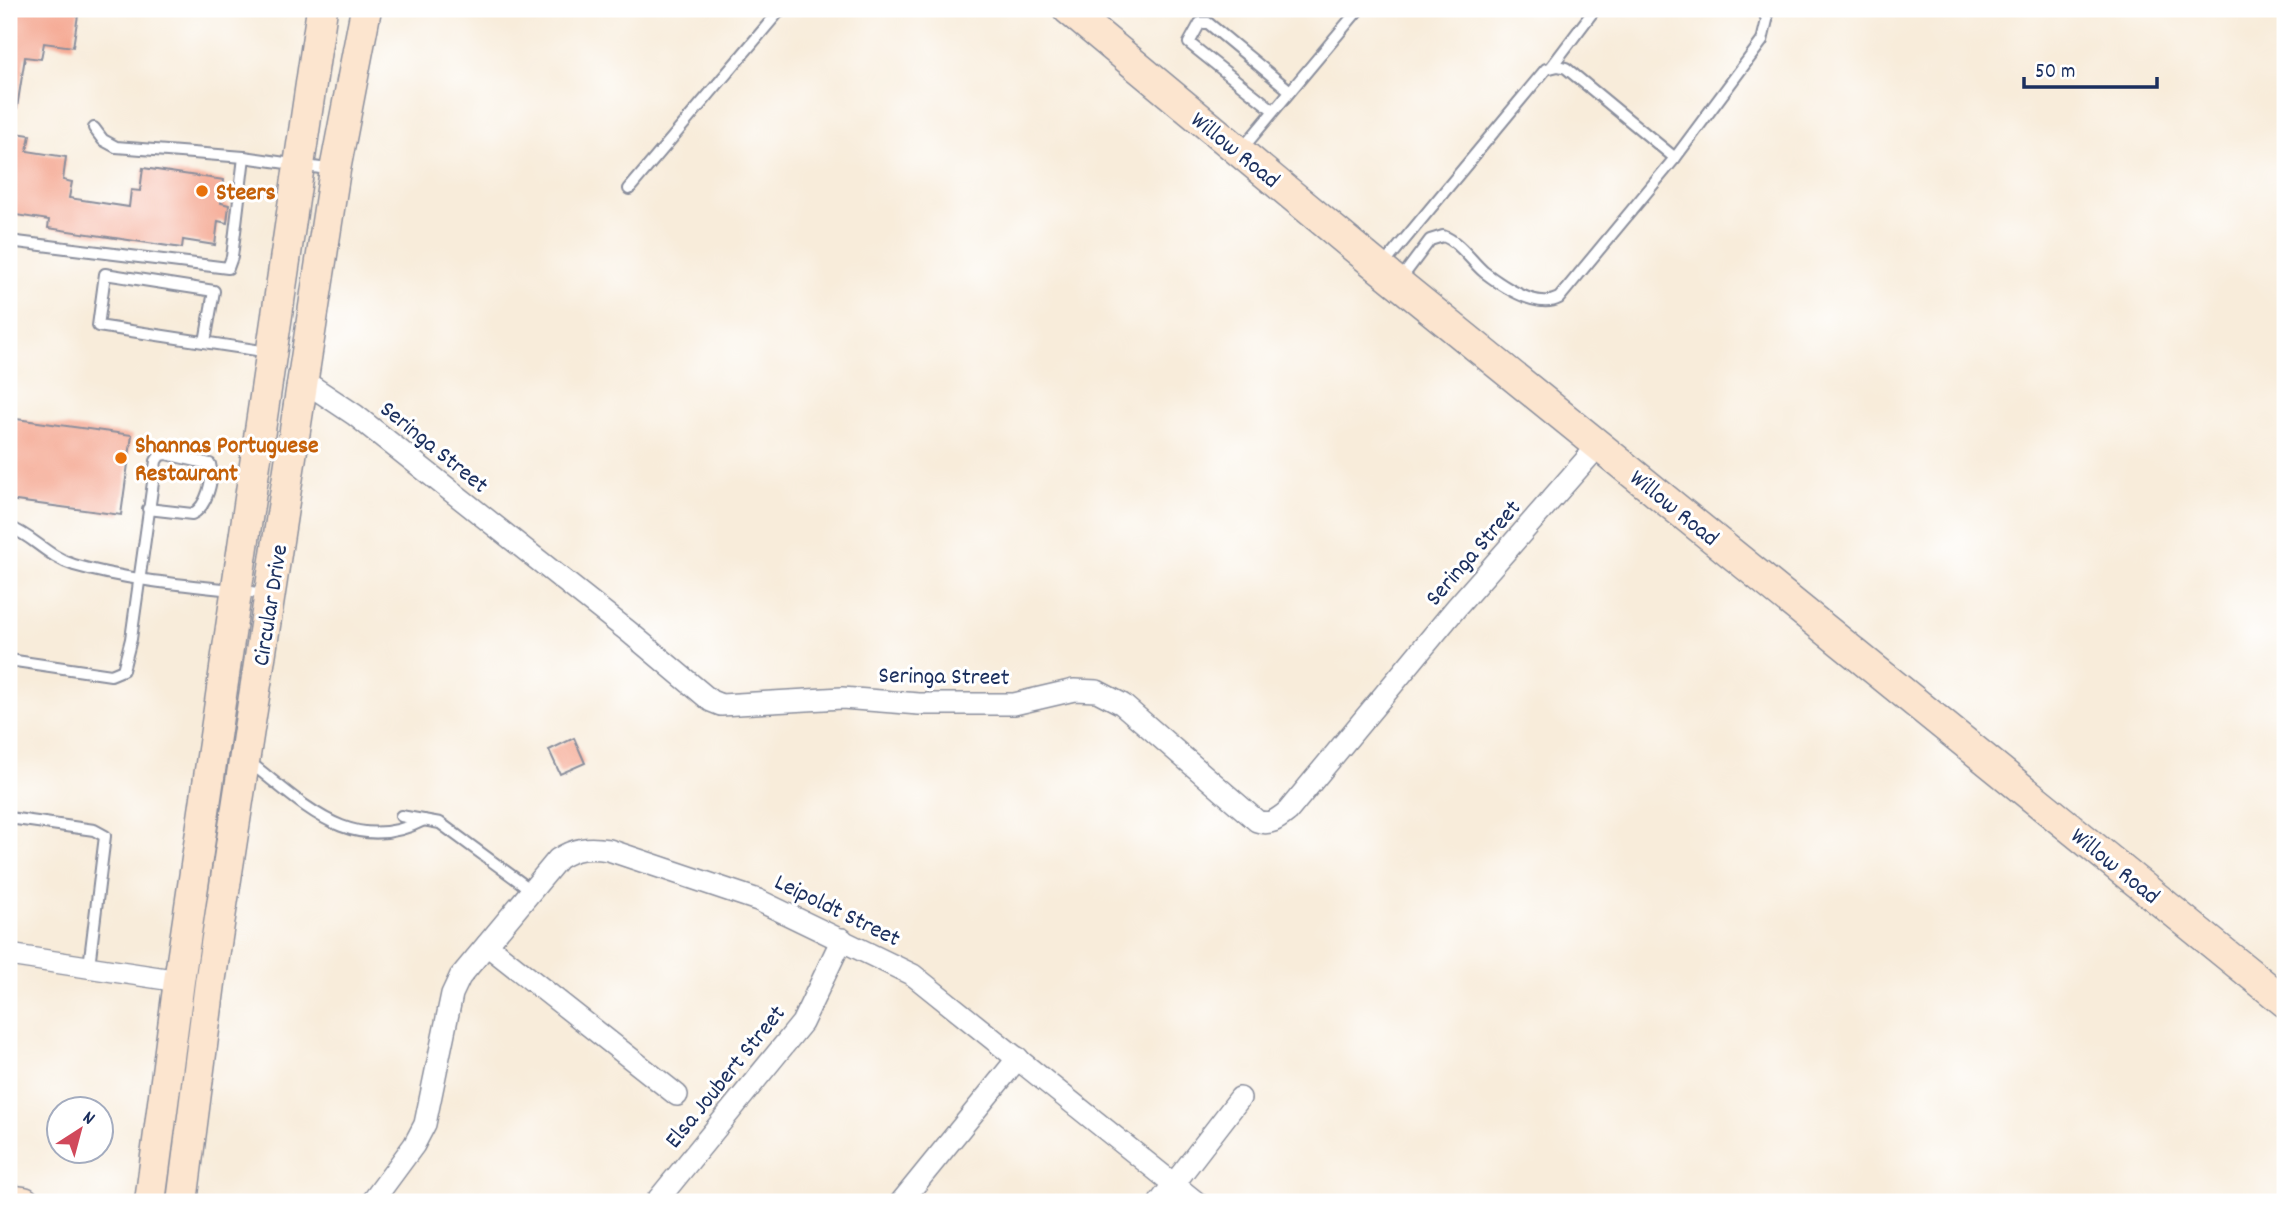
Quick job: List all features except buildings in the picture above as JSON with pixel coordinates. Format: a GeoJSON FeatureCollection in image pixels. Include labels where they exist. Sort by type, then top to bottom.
{"type":"FeatureCollection","features":[{"type":"Feature","properties":{"kind":"street","name":"Circular Drive"},"geometry":{"type":"LineString","coordinates":[[150,1202],[179,981],[322,9]]}},
{"type":"Feature","properties":{"kind":"street","name":"Circular Drive"},"geometry":{"type":"LineString","coordinates":[[182,1202],[210,983],[335,170],[366,9]]}},
{"type":"Feature","properties":{"kind":"street","name":"Willow Road"},"geometry":{"type":"LineString","coordinates":[[1068,9],[1389,275],[2285,1002]]}},
{"type":"Feature","properties":{"kind":"street","name":"Seringa Street"},"geometry":{"type":"LineString","coordinates":[[304,381],[355,415],[712,701],[722,705],[842,698],[919,704],[1014,704],[1057,692],[1097,691],[1122,704],[1257,821],[1264,824],[1274,821],[1288,811],[1456,608],[1599,445]]}},
{"type":"Feature","properties":{"kind":"street","name":"Leipoldt Street"},"geometry":{"type":"LineString","coordinates":[[372,1202],[422,1131],[452,994],[460,977],[558,859],[572,851],[589,848],[609,850],[743,894],[842,939],[923,982],[1196,1202]]}},
{"type":"Feature","properties":{"kind":"street","name":"Elsa Joubert Street"},"geometry":{"type":"LineString","coordinates":[[656,1202],[802,1023],[842,939]]}},
{"type":"Feature","properties":{"kind":"street"},"geometry":{"type":"LineString","coordinates":[[487,945],[677,1095]]}},
{"type":"Feature","properties":{"kind":"street"},"geometry":{"type":"LineString","coordinates":[[9,955],[179,981]]}},
{"type":"Feature","properties":{"kind":"street"},"geometry":{"type":"LineString","coordinates":[[901,1202],[1018,1058]]}},
{"type":"Feature","properties":{"kind":"street"},"geometry":{"type":"LineString","coordinates":[[1160,1202],[1240,1098]]}},
{"type":"Feature","properties":{"kind":"street"},"geometry":{"type":"LineString","coordinates":[[9,1200],[24,1202]]}},
{"type":"Feature","properties":{"kind":"lane"},"geometry":{"type":"LineString","coordinates":[[629,189],[782,9]]}},
{"type":"Feature","properties":{"kind":"lane"},"geometry":{"type":"LineString","coordinates":[[1240,152],[1359,9]]}},
{"type":"Feature","properties":{"kind":"lane"},"geometry":{"type":"LineString","coordinates":[[1389,275],[1595,9]]}},
{"type":"Feature","properties":{"kind":"lane"},"geometry":{"type":"LineString","coordinates":[[1389,275],[1430,240],[1440,236],[1448,237],[1498,281],[1524,296],[1553,301],[1563,294],[1675,158],[1762,41],[1767,20],[1763,9]]}},
{"type":"Feature","properties":{"kind":"lane"},"geometry":{"type":"LineString","coordinates":[[1273,110],[1189,43],[1196,28],[1203,21],[1208,23],[1289,90]]}},
{"type":"Feature","properties":{"kind":"lane"},"geometry":{"type":"LineString","coordinates":[[1552,66],[1566,68],[1675,158]]}},
{"type":"Feature","properties":{"kind":"lane"},"geometry":{"type":"LineString","coordinates":[[94,128],[103,140],[116,147],[244,157],[335,170]]}},
{"type":"Feature","properties":{"kind":"lane"},"geometry":{"type":"LineString","coordinates":[[9,241],[228,268],[232,257],[244,157]]}},
{"type":"Feature","properties":{"kind":"lane"},"geometry":{"type":"LineString","coordinates":[[205,342],[214,291],[105,274],[98,326],[272,353]]}},
{"type":"Feature","properties":{"kind":"lane"},"geometry":{"type":"LineString","coordinates":[[9,660],[111,675],[120,673],[127,662],[148,509],[160,455],[199,459],[210,464],[206,499],[198,511],[192,514],[148,509]]}},
{"type":"Feature","properties":{"kind":"lane"},"geometry":{"type":"LineString","coordinates":[[9,527],[18,530],[57,559],[140,578],[271,594]]}},
{"type":"Feature","properties":{"kind":"lane"},"geometry":{"type":"LineString","coordinates":[[246,760],[319,815],[350,830],[372,834],[390,832],[406,829],[424,820]]}},
{"type":"Feature","properties":{"kind":"lane"},"geometry":{"type":"LineString","coordinates":[[401,816],[439,823],[474,845],[531,890]]}},
{"type":"Feature","properties":{"kind":"lane"},"geometry":{"type":"LineString","coordinates":[[9,818],[94,830],[105,836],[89,966]]}},
{"type":"Feature","properties":{"kind":"place","name":"Steers"},"geometry":{"type":"Point","coordinates":[202,191]}},
{"type":"Feature","properties":{"kind":"place","name":"Shannas Portuguese Restaurant"},"geometry":{"type":"Point","coordinates":[121,458]}}]}
